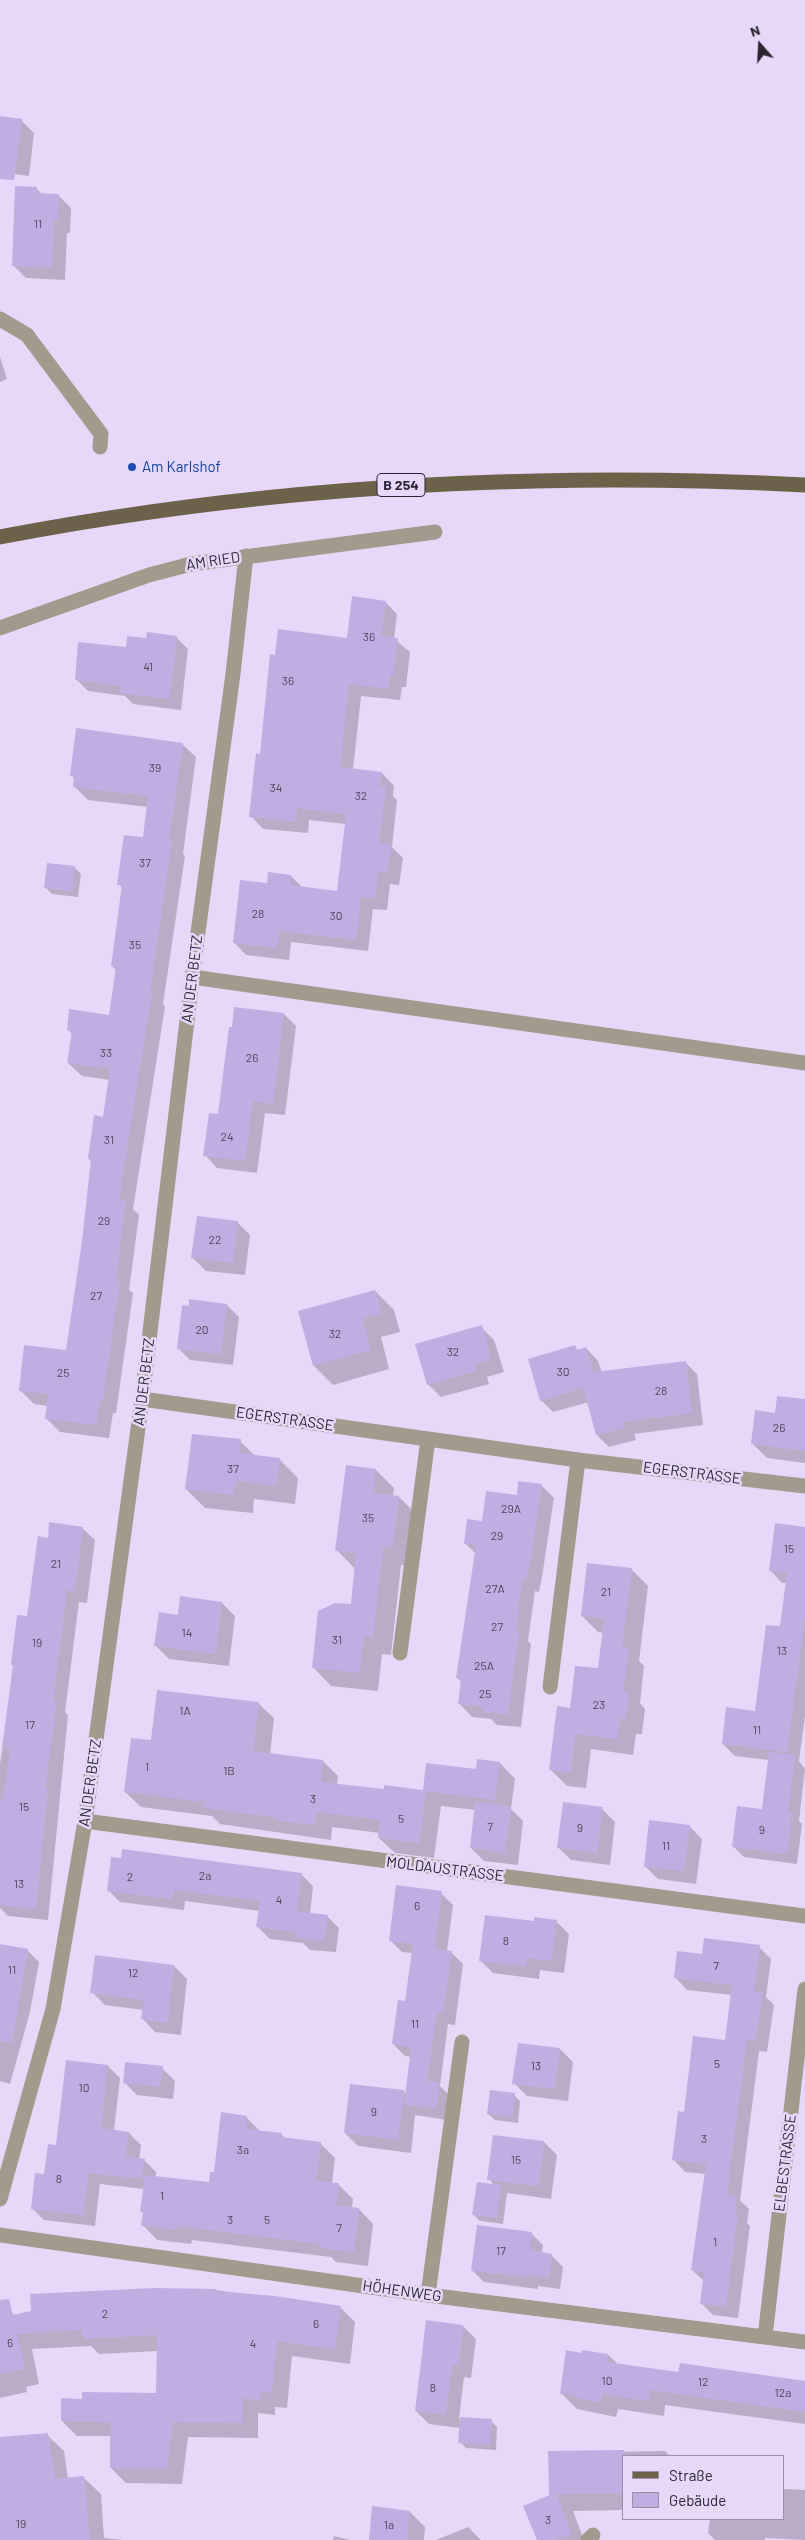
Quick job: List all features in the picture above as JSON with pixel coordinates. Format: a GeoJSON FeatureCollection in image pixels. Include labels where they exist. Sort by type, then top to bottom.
{"type":"FeatureCollection","features":[{"type":"Feature","properties":{"kind":"main road","name":"B 254"},"geometry":{"type":"LineString","coordinates":[[0,537],[135,514],[308,492],[400,485],[594,479],[805,485]]}},
{"type":"Feature","properties":{"kind":"street"},"geometry":{"type":"LineString","coordinates":[[0,319],[27,335],[101,434],[100,447]]}},
{"type":"Feature","properties":{"kind":"street","name":"AM RIED"},"geometry":{"type":"LineString","coordinates":[[0,628],[149,575],[191,564],[435,532]]}},
{"type":"Feature","properties":{"kind":"street","name":"AN DER BETZ"},"geometry":{"type":"LineString","coordinates":[[0,2200],[53,2009],[85,1821],[142,1399],[192,977],[233,674],[246,556]]}},
{"type":"Feature","properties":{"kind":"street"},"geometry":{"type":"LineString","coordinates":[[192,977],[805,1063]]}},
{"type":"Feature","properties":{"kind":"street","name":"EGERSTRASSE"},"geometry":{"type":"LineString","coordinates":[[142,1399],[578,1460],[805,1486]]}},
{"type":"Feature","properties":{"kind":"street"},"geometry":{"type":"LineString","coordinates":[[400,1653],[428,1439]]}},
{"type":"Feature","properties":{"kind":"street"},"geometry":{"type":"LineString","coordinates":[[550,1687],[578,1460]]}},
{"type":"Feature","properties":{"kind":"street","name":"MOLDAUSTRASSE"},"geometry":{"type":"LineString","coordinates":[[85,1821],[805,1916]]}},
{"type":"Feature","properties":{"kind":"street","name":"ELBESTRASSE"},"geometry":{"type":"LineString","coordinates":[[765,2337],[805,1990]]}},
{"type":"Feature","properties":{"kind":"street"},"geometry":{"type":"LineString","coordinates":[[428,2295],[462,2042]]}},
{"type":"Feature","properties":{"kind":"street","name":"HÖHENWEG"},"geometry":{"type":"LineString","coordinates":[[0,2235],[428,2295],[805,2342]]}},
{"type":"Feature","properties":{"kind":"building"},"geometry":{"type":"Polygon","coordinates":[[[0,116],[22,119],[14,180],[0,179],[0,116]]]}},
{"type":"Feature","properties":{"kind":"building"},"geometry":{"type":"Polygon","coordinates":[[[15,186],[37,187],[36,193],[59,194],[58,220],[54,220],[52,268],[12,266],[15,186]]]}},
{"type":"Feature","properties":{"kind":"building"},"geometry":{"type":"Polygon","coordinates":[[[352,596],[386,601],[381,636],[398,638],[394,675],[390,675],[388,689],[349,684],[340,767],[382,772],[380,786],[386,787],[379,843],[391,844],[387,873],[378,872],[375,899],[361,897],[356,940],[279,931],[277,948],[233,943],[240,880],[267,883],[268,872],[291,875],[290,885],[337,891],[346,814],[297,808],[296,822],[249,817],[256,753],[260,754],[270,654],[275,655],[278,629],[347,638],[352,596]]]}},
{"type":"Feature","properties":{"kind":"building"},"geometry":{"type":"Polygon","coordinates":[[[147,632],[177,636],[170,699],[120,693],[121,686],[75,680],[78,642],[126,647],[127,636],[146,638],[147,632]]]}},
{"type":"Feature","properties":{"kind":"building"},"geometry":{"type":"Polygon","coordinates":[[[76,728],[183,743],[169,841],[172,841],[150,992],[152,992],[119,1199],[126,1200],[116,1278],[120,1279],[103,1400],[100,1400],[96,1425],[45,1419],[48,1394],[19,1391],[24,1345],[66,1350],[82,1241],[91,1159],[88,1159],[94,1115],[103,1117],[110,1069],[67,1063],[72,1031],[67,1030],[69,1009],[109,1015],[116,967],[111,966],[122,885],[117,885],[124,835],[143,837],[148,796],[73,787],[74,776],[70,776],[76,728]]]}},
{"type":"Feature","properties":{"kind":"building"},"geometry":{"type":"Polygon","coordinates":[[[47,863],[75,866],[72,891],[44,888],[47,863]]]}},
{"type":"Feature","properties":{"kind":"building"},"geometry":{"type":"Polygon","coordinates":[[[234,1007],[284,1013],[273,1104],[253,1101],[245,1161],[203,1156],[209,1113],[218,1114],[229,1027],[232,1027],[234,1007]]]}},
{"type":"Feature","properties":{"kind":"building"},"geometry":{"type":"Polygon","coordinates":[[[197,1216],[238,1221],[233,1263],[191,1258],[197,1216]]]}},
{"type":"Feature","properties":{"kind":"building"},"geometry":{"type":"Polygon","coordinates":[[[375,1290],[382,1313],[362,1319],[371,1350],[313,1366],[298,1311],[375,1290]]]}},
{"type":"Feature","properties":{"kind":"building"},"geometry":{"type":"Polygon","coordinates":[[[189,1299],[227,1304],[221,1354],[177,1349],[182,1305],[189,1306],[189,1299]]]}},
{"type":"Feature","properties":{"kind":"building"},"geometry":{"type":"Polygon","coordinates":[[[482,1325],[491,1359],[475,1364],[476,1371],[427,1385],[415,1344],[482,1325]]]}},
{"type":"Feature","properties":{"kind":"building"},"geometry":{"type":"Polygon","coordinates":[[[575,1345],[577,1350],[586,1347],[594,1372],[686,1361],[692,1413],[623,1422],[625,1428],[596,1435],[583,1388],[540,1401],[528,1359],[575,1345]]]}},
{"type":"Feature","properties":{"kind":"building"},"geometry":{"type":"Polygon","coordinates":[[[777,1396],[805,1399],[805,1451],[751,1444],[755,1410],[775,1413],[777,1396]]]}},
{"type":"Feature","properties":{"kind":"building"},"geometry":{"type":"Polygon","coordinates":[[[192,1434],[241,1439],[239,1453],[280,1458],[276,1486],[236,1481],[234,1495],[185,1489],[192,1434]]]}},
{"type":"Feature","properties":{"kind":"building"},"geometry":{"type":"Polygon","coordinates":[[[346,1465],[376,1469],[373,1493],[399,1496],[393,1548],[383,1547],[373,1637],[364,1636],[360,1673],[312,1668],[318,1611],[335,1603],[351,1604],[356,1553],[335,1551],[346,1465]]]}},
{"type":"Feature","properties":{"kind":"building"},"geometry":{"type":"Polygon","coordinates":[[[518,1481],[542,1484],[530,1564],[526,1580],[522,1579],[516,1629],[519,1630],[508,1714],[483,1712],[483,1707],[458,1704],[461,1679],[456,1678],[476,1545],[464,1544],[467,1519],[482,1521],[486,1491],[517,1495],[518,1481]]]}},
{"type":"Feature","properties":{"kind":"building"},"geometry":{"type":"Polygon","coordinates":[[[49,1522],[83,1527],[75,1591],[67,1590],[53,1701],[57,1702],[45,1789],[48,1789],[36,1909],[0,1905],[0,1799],[3,1800],[10,1749],[2,1748],[13,1665],[11,1665],[17,1615],[27,1616],[38,1536],[48,1538],[49,1522]]]}},
{"type":"Feature","properties":{"kind":"building"},"geometry":{"type":"Polygon","coordinates":[[[775,1523],[805,1527],[805,1617],[787,1752],[722,1744],[726,1707],[755,1711],[766,1625],[780,1626],[787,1573],[769,1571],[775,1523]]]}},
{"type":"Feature","properties":{"kind":"building"},"geometry":{"type":"Polygon","coordinates":[[[587,1563],[632,1568],[622,1648],[629,1649],[623,1691],[629,1691],[626,1719],[620,1718],[618,1739],[575,1734],[571,1773],[549,1770],[557,1706],[570,1708],[575,1666],[598,1668],[604,1619],[581,1616],[587,1563]]]}},
{"type":"Feature","properties":{"kind":"building"},"geometry":{"type":"Polygon","coordinates":[[[180,1596],[222,1602],[216,1654],[154,1646],[159,1612],[178,1615],[180,1596]]]}},
{"type":"Feature","properties":{"kind":"building"},"geometry":{"type":"Polygon","coordinates":[[[157,1690],[259,1702],[253,1751],[323,1760],[321,1782],[384,1789],[384,1785],[423,1790],[426,1763],[476,1769],[477,1759],[500,1762],[495,1800],[426,1791],[419,1843],[378,1838],[380,1820],[317,1812],[315,1825],[273,1820],[274,1817],[203,1808],[204,1802],[124,1792],[131,1738],[151,1740],[157,1690]]]}},
{"type":"Feature","properties":{"kind":"building"},"geometry":{"type":"Polygon","coordinates":[[[769,1752],[795,1755],[788,1812],[792,1812],[787,1854],[732,1847],[737,1806],[762,1809],[769,1752]]]}},
{"type":"Feature","properties":{"kind":"building"},"geometry":{"type":"Polygon","coordinates":[[[475,1802],[511,1806],[505,1853],[470,1848],[475,1802]]]}},
{"type":"Feature","properties":{"kind":"building"},"geometry":{"type":"Polygon","coordinates":[[[563,1802],[603,1807],[597,1853],[557,1848],[563,1802]]]}},
{"type":"Feature","properties":{"kind":"building"},"geometry":{"type":"Polygon","coordinates":[[[649,1820],[690,1825],[684,1871],[644,1867],[649,1820]]]}},
{"type":"Feature","properties":{"kind":"building"},"geometry":{"type":"Polygon","coordinates":[[[122,1849],[302,1873],[297,1911],[328,1915],[324,1941],[296,1938],[297,1932],[256,1927],[260,1901],[174,1890],[172,1899],[107,1891],[111,1857],[121,1858],[122,1849]]]}},
{"type":"Feature","properties":{"kind":"building"},"geometry":{"type":"Polygon","coordinates":[[[396,1885],[442,1891],[434,1949],[452,1951],[443,2014],[437,2013],[427,2081],[439,2083],[436,2109],[404,2105],[411,2047],[392,2044],[398,2000],[405,2001],[413,1944],[389,1941],[396,1885]]]}},
{"type":"Feature","properties":{"kind":"building"},"geometry":{"type":"Polygon","coordinates":[[[485,1915],[534,1921],[534,1917],[557,1920],[552,1961],[527,1958],[526,1966],[479,1961],[485,1915]]]}},
{"type":"Feature","properties":{"kind":"building"},"geometry":{"type":"Polygon","coordinates":[[[704,1938],[760,1945],[754,1991],[763,1992],[755,2040],[747,2039],[727,2194],[737,2196],[735,2213],[738,2213],[726,2307],[700,2304],[704,2272],[691,2270],[706,2164],[672,2160],[678,2111],[684,2112],[693,2036],[725,2040],[732,1985],[674,1978],[677,1951],[702,1954],[704,1938]]]}},
{"type":"Feature","properties":{"kind":"building"},"geometry":{"type":"Polygon","coordinates":[[[0,1944],[28,1949],[12,2042],[0,2041],[0,1944]]]}},
{"type":"Feature","properties":{"kind":"building"},"geometry":{"type":"Polygon","coordinates":[[[95,1955],[174,1965],[168,2023],[141,2019],[144,2000],[90,1993],[95,1955]]]}},
{"type":"Feature","properties":{"kind":"building"},"geometry":{"type":"Polygon","coordinates":[[[518,2043],[560,2048],[555,2089],[512,2084],[518,2043]]]}},
{"type":"Feature","properties":{"kind":"building"},"geometry":{"type":"Polygon","coordinates":[[[66,2060],[108,2065],[101,2128],[129,2132],[126,2156],[145,2159],[142,2179],[89,2173],[83,2215],[31,2209],[35,2173],[44,2174],[48,2144],[56,2145],[66,2060]]]}},
{"type":"Feature","properties":{"kind":"building"},"geometry":{"type":"Polygon","coordinates":[[[125,2062],[163,2066],[160,2087],[123,2083],[125,2062]]]}},
{"type":"Feature","properties":{"kind":"building"},"geometry":{"type":"Polygon","coordinates":[[[350,2084],[404,2090],[398,2140],[344,2133],[350,2084]]]}},
{"type":"Feature","properties":{"kind":"building"},"geometry":{"type":"Polygon","coordinates":[[[490,2090],[515,2093],[512,2117],[487,2114],[490,2090]]]}},
{"type":"Feature","properties":{"kind":"building"},"geometry":{"type":"Polygon","coordinates":[[[221,2112],[247,2116],[245,2129],[282,2133],[281,2137],[321,2142],[316,2181],[339,2183],[336,2205],[359,2208],[354,2252],[320,2248],[320,2244],[178,2226],[177,2230],[141,2226],[143,2212],[140,2212],[145,2175],[209,2182],[210,2172],[214,2172],[221,2112]]]}},
{"type":"Feature","properties":{"kind":"building"},"geometry":{"type":"Polygon","coordinates":[[[493,2135],[544,2141],[539,2186],[487,2180],[493,2135]]]}},
{"type":"Feature","properties":{"kind":"building"},"geometry":{"type":"Polygon","coordinates":[[[477,2182],[501,2185],[497,2218],[472,2215],[477,2182]]]}},
{"type":"Feature","properties":{"kind":"building"},"geometry":{"type":"Polygon","coordinates":[[[477,2225],[532,2232],[530,2250],[552,2254],[549,2277],[526,2275],[526,2277],[471,2271],[477,2225]]]}},
{"type":"Feature","properties":{"kind":"building"},"geometry":{"type":"Polygon","coordinates":[[[154,2288],[216,2289],[216,2291],[275,2296],[341,2306],[335,2349],[277,2341],[272,2393],[261,2392],[260,2400],[243,2398],[243,2423],[173,2422],[167,2469],[110,2468],[110,2422],[61,2421],[61,2398],[82,2399],[82,2392],[156,2393],[157,2335],[83,2339],[82,2330],[17,2334],[25,2369],[0,2374],[0,2300],[9,2299],[13,2315],[31,2311],[30,2294],[154,2288]]]}},
{"type":"Feature","properties":{"kind":"building"},"geometry":{"type":"Polygon","coordinates":[[[426,2320],[463,2325],[459,2366],[452,2365],[446,2415],[415,2411],[426,2320]]]}},
{"type":"Feature","properties":{"kind":"building"},"geometry":{"type":"Polygon","coordinates":[[[566,2350],[582,2353],[582,2350],[608,2354],[607,2362],[678,2372],[680,2363],[805,2381],[805,2412],[650,2390],[648,2401],[603,2394],[601,2402],[575,2398],[576,2396],[560,2394],[566,2350]]]}},
{"type":"Feature","properties":{"kind":"building"},"geometry":{"type":"Polygon","coordinates":[[[460,2417],[492,2419],[490,2445],[458,2443],[460,2417]]]}},
{"type":"Feature","properties":{"kind":"building"},"geometry":{"type":"Polygon","coordinates":[[[48,2433],[55,2479],[84,2476],[90,2540],[0,2540],[0,2437],[48,2433]]]}},
{"type":"Feature","properties":{"kind":"building"},"geometry":{"type":"Polygon","coordinates":[[[624,2450],[624,2455],[622,2455],[622,2493],[556,2494],[572,2534],[557,2540],[537,2540],[523,2506],[552,2494],[549,2494],[548,2451],[624,2450]]]}},
{"type":"Feature","properties":{"kind":"building"},"geometry":{"type":"Polygon","coordinates":[[[372,2506],[410,2511],[407,2540],[369,2540],[372,2506]]]}},
{"type":"Feature","properties":{"kind":"place","name":"Am Karlshof"},"geometry":{"type":"Point","coordinates":[132,467]}}]}
